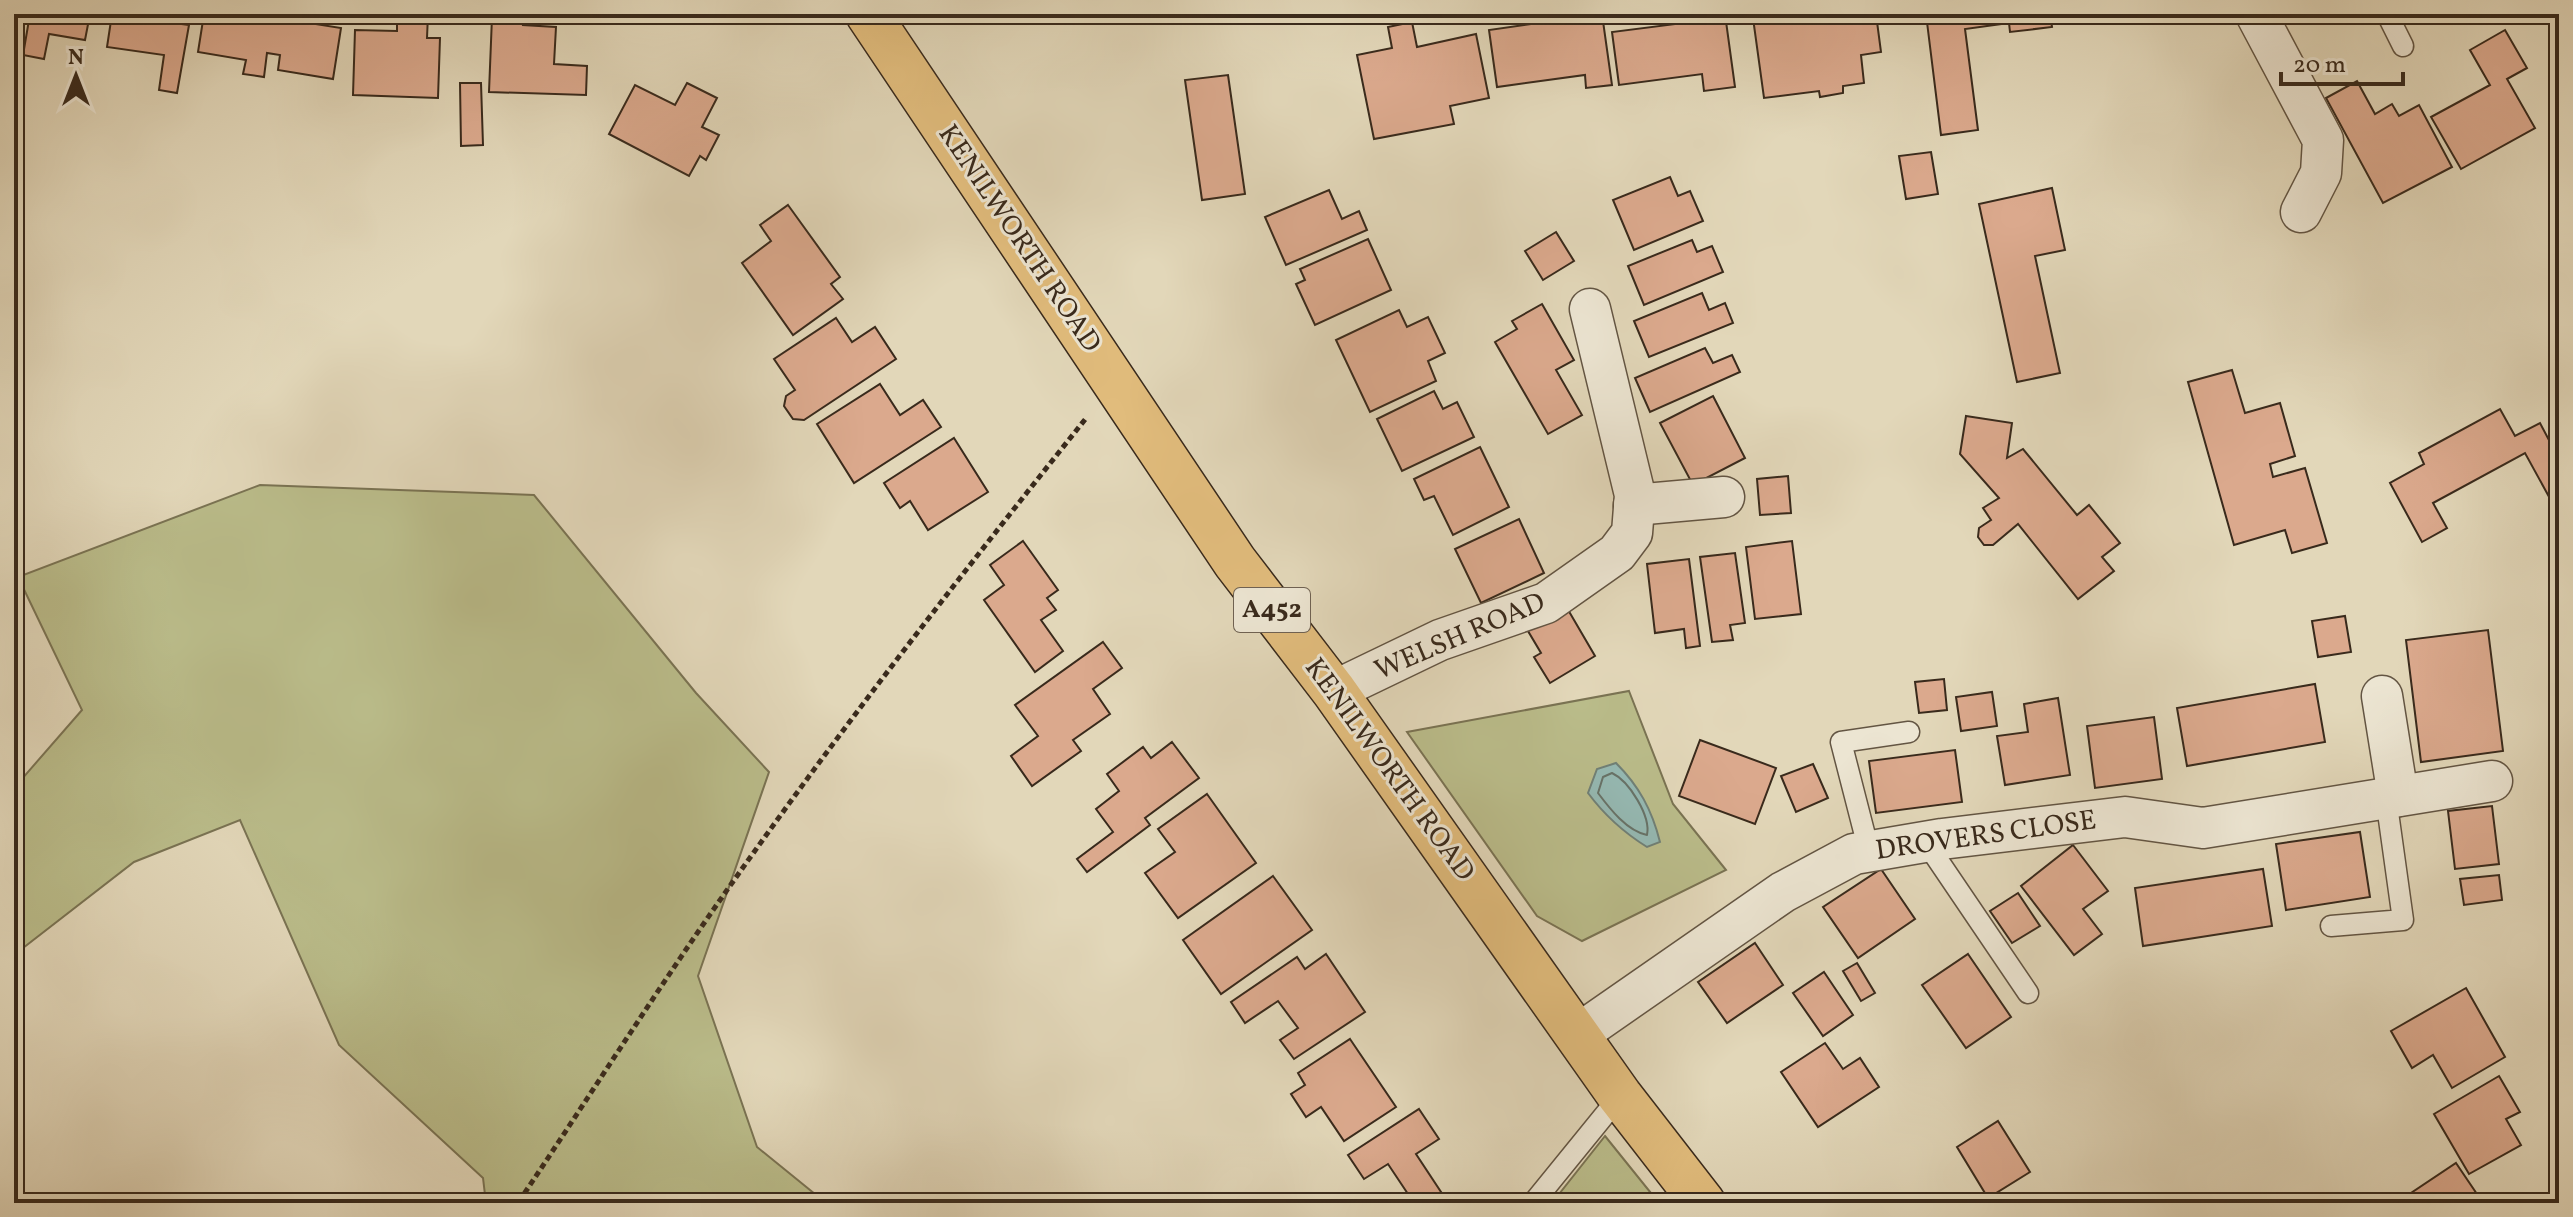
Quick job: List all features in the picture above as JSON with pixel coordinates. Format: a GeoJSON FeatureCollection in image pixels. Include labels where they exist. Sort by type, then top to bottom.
{"type":"FeatureCollection","features":[{"type":"Feature","properties":{"kind":"highway","name":"KENILWORTH ROAD"},"geometry":{"type":"LineString","coordinates":[[868,14],[1235,562],[1334,691],[1620,1096],[1703,1203]]}},
{"type":"Feature","properties":{"kind":"street"},"geometry":{"type":"LineString","coordinates":[[2256,14],[2323,140],[2321,173],[2301,212]]}},
{"type":"Feature","properties":{"kind":"street","name":"WELSH ROAD"},"geometry":{"type":"LineString","coordinates":[[1334,691],[1440,640],[1546,603],[1617,553],[1632,533],[1635,495],[1590,309]]}},
{"type":"Feature","properties":{"kind":"street"},"geometry":{"type":"LineString","coordinates":[[1634,505],[1724,497]]}},
{"type":"Feature","properties":{"kind":"street"},"geometry":{"type":"LineString","coordinates":[[2382,696],[2392,797]]}},
{"type":"Feature","properties":{"kind":"street","name":"DROVERS CLOSE"},"geometry":{"type":"LineString","coordinates":[[1577,1035],[1783,892],[1854,854],[1925,841],[2125,817],[2203,828],[2492,781]]}},
{"type":"Feature","properties":{"kind":"lane"},"geometry":{"type":"LineString","coordinates":[[2387,14],[2403,46]]}},
{"type":"Feature","properties":{"kind":"lane"},"geometry":{"type":"LineString","coordinates":[[1869,851],[1841,742],[1909,732]]}},
{"type":"Feature","properties":{"kind":"lane"},"geometry":{"type":"LineString","coordinates":[[2331,926],[2403,920],[2392,797]]}},
{"type":"Feature","properties":{"kind":"lane"},"geometry":{"type":"LineString","coordinates":[[1925,841],[2028,993]]}},
{"type":"Feature","properties":{"kind":"lane"},"geometry":{"type":"LineString","coordinates":[[1533,1203],[1620,1096]]}},
{"type":"Feature","properties":{"kind":"path"},"geometry":{"type":"LineString","coordinates":[[523,1203],[524,1194],[532,1181],[781,815],[936,606],[1115,382]]}},
{"type":"Feature","properties":{"kind":"green space"},"geometry":{"type":"Polygon","coordinates":[[[260,485],[534,495],[696,693],[769,772],[698,976],[757,1147],[826,1203],[486,1203],[483,1178],[339,1045],[240,820],[134,862],[14,955],[14,788],[82,710],[18,577],[260,485]]]}},
{"type":"Feature","properties":{"kind":"green space"},"geometry":{"type":"Polygon","coordinates":[[[1629,691],[1673,804],[1726,870],[1582,941],[1537,916],[1407,732],[1629,691]]]}},
{"type":"Feature","properties":{"kind":"green space"},"geometry":{"type":"Polygon","coordinates":[[[1605,1136],[1659,1203],[1552,1203],[1605,1136]]]}},
{"type":"Feature","properties":{"kind":"water"},"geometry":{"type":"Polygon","coordinates":[[[1616,763],[1644,799],[1660,842],[1647,847],[1638,841],[1608,816],[1588,793],[1597,769],[1616,763]]]}},
{"type":"Feature","properties":{"kind":"building"},"geometry":{"type":"Polygon","coordinates":[[[14,14],[25,14],[23,27],[14,26],[14,14]]]}},
{"type":"Feature","properties":{"kind":"building"},"geometry":{"type":"Polygon","coordinates":[[[30,14],[90,14],[85,40],[49,34],[44,59],[23,55],[30,14]]]}},
{"type":"Feature","properties":{"kind":"building"},"geometry":{"type":"Polygon","coordinates":[[[112,14],[175,14],[173,23],[189,25],[177,93],[159,90],[164,55],[107,47],[112,14]]]}},
{"type":"Feature","properties":{"kind":"building"},"geometry":{"type":"Polygon","coordinates":[[[204,14],[253,14],[341,28],[333,79],[278,70],[280,55],[267,53],[264,77],[243,74],[246,60],[198,52],[204,14]]]}},
{"type":"Feature","properties":{"kind":"building"},"geometry":{"type":"Polygon","coordinates":[[[397,14],[428,14],[427,38],[440,38],[438,98],[353,95],[355,30],[397,31],[397,14]]]}},
{"type":"Feature","properties":{"kind":"building"},"geometry":{"type":"Polygon","coordinates":[[[1602,14],[1612,85],[1586,88],[1585,75],[1497,87],[1489,30],[1602,14]]]}},
{"type":"Feature","properties":{"kind":"building"},"geometry":{"type":"Polygon","coordinates":[[[1675,14],[1725,14],[1735,87],[1704,91],[1702,74],[1619,85],[1612,32],[1676,24],[1675,14]]]}},
{"type":"Feature","properties":{"kind":"building"},"geometry":{"type":"Polygon","coordinates":[[[1777,14],[1876,14],[1881,52],[1861,55],[1864,83],[1843,86],[1843,93],[1820,97],[1819,91],[1764,98],[1753,18],[1777,14]]]}},
{"type":"Feature","properties":{"kind":"building"},"geometry":{"type":"Polygon","coordinates":[[[1926,14],[2050,14],[2052,27],[2010,32],[2009,23],[1965,29],[1978,130],[1941,135],[1926,14]]]}},
{"type":"Feature","properties":{"kind":"building"},"geometry":{"type":"Polygon","coordinates":[[[492,17],[524,18],[523,25],[556,27],[554,64],[587,66],[586,95],[489,92],[492,17]]]}},
{"type":"Feature","properties":{"kind":"building"},"geometry":{"type":"Polygon","coordinates":[[[1412,22],[1417,47],[1476,34],[1489,98],[1450,106],[1454,124],[1374,139],[1357,55],[1392,48],[1388,27],[1412,22]]]}},
{"type":"Feature","properties":{"kind":"building"},"geometry":{"type":"Polygon","coordinates":[[[2505,30],[2527,68],[2507,79],[2535,128],[2461,169],[2431,117],[2490,85],[2470,50],[2505,30]]]}},
{"type":"Feature","properties":{"kind":"building"},"geometry":{"type":"Polygon","coordinates":[[[1228,75],[1245,194],[1202,200],[1185,80],[1228,75]]]}},
{"type":"Feature","properties":{"kind":"building"},"geometry":{"type":"Polygon","coordinates":[[[2357,81],[2375,114],[2392,104],[2399,116],[2419,105],[2452,167],[2383,203],[2326,98],[2357,81]]]}},
{"type":"Feature","properties":{"kind":"building"},"geometry":{"type":"Polygon","coordinates":[[[460,83],[481,83],[483,145],[461,146],[460,83]]]}},
{"type":"Feature","properties":{"kind":"building"},"geometry":{"type":"Polygon","coordinates":[[[687,83],[717,98],[702,127],[719,135],[706,160],[700,156],[689,176],[609,134],[635,85],[675,105],[687,83]]]}},
{"type":"Feature","properties":{"kind":"building"},"geometry":{"type":"Polygon","coordinates":[[[1931,152],[1938,194],[1906,199],[1899,156],[1931,152]]]}},
{"type":"Feature","properties":{"kind":"building"},"geometry":{"type":"Polygon","coordinates":[[[1670,177],[1678,196],[1690,191],[1703,221],[1634,250],[1613,200],[1670,177]]]}},
{"type":"Feature","properties":{"kind":"building"},"geometry":{"type":"Polygon","coordinates":[[[2052,188],[2065,250],[2035,256],[2060,373],[2017,382],[1979,204],[2052,188]]]}},
{"type":"Feature","properties":{"kind":"building"},"geometry":{"type":"Polygon","coordinates":[[[1329,190],[1342,219],[1359,211],[1367,230],[1286,265],[1265,217],[1329,190]]]}},
{"type":"Feature","properties":{"kind":"building"},"geometry":{"type":"Polygon","coordinates":[[[788,205],[840,277],[831,284],[843,299],[793,335],[742,263],[771,241],[760,225],[788,205]]]}},
{"type":"Feature","properties":{"kind":"building"},"geometry":{"type":"Polygon","coordinates":[[[1556,232],[1574,261],[1543,280],[1525,251],[1556,232]]]}},
{"type":"Feature","properties":{"kind":"building"},"geometry":{"type":"Polygon","coordinates":[[[1368,239],[1391,290],[1315,325],[1296,284],[1305,280],[1300,269],[1368,239]]]}},
{"type":"Feature","properties":{"kind":"building"},"geometry":{"type":"Polygon","coordinates":[[[1692,240],[1697,252],[1712,246],[1723,272],[1644,305],[1628,266],[1692,240]]]}},
{"type":"Feature","properties":{"kind":"building"},"geometry":{"type":"Polygon","coordinates":[[[1702,293],[1709,310],[1725,303],[1733,323],[1649,357],[1634,321],[1702,293]]]}},
{"type":"Feature","properties":{"kind":"building"},"geometry":{"type":"Polygon","coordinates":[[[1542,304],[1574,360],[1556,370],[1582,415],[1548,434],[1495,342],[1517,329],[1512,321],[1542,304]]]}},
{"type":"Feature","properties":{"kind":"building"},"geometry":{"type":"Polygon","coordinates":[[[1399,310],[1407,327],[1428,317],[1445,353],[1428,361],[1436,381],[1370,412],[1336,340],[1399,310]]]}},
{"type":"Feature","properties":{"kind":"building"},"geometry":{"type":"Polygon","coordinates":[[[836,318],[852,342],[875,327],[896,359],[804,420],[793,419],[784,406],[786,396],[795,390],[774,359],[836,318]]]}},
{"type":"Feature","properties":{"kind":"building"},"geometry":{"type":"Polygon","coordinates":[[[1705,348],[1713,363],[1732,355],[1740,372],[1650,412],[1635,378],[1705,348]]]}},
{"type":"Feature","properties":{"kind":"building"},"geometry":{"type":"Polygon","coordinates":[[[2232,370],[2245,413],[2280,403],[2295,456],[2270,464],[2273,477],[2305,468],[2327,543],[2292,553],[2285,530],[2234,545],[2188,382],[2232,370]]]}},
{"type":"Feature","properties":{"kind":"building"},"geometry":{"type":"Polygon","coordinates":[[[880,384],[900,415],[923,400],[941,427],[854,483],[817,424],[880,384]]]}},
{"type":"Feature","properties":{"kind":"building"},"geometry":{"type":"Polygon","coordinates":[[[1434,391],[1443,409],[1457,402],[1474,437],[1402,471],[1377,419],[1434,391]]]}},
{"type":"Feature","properties":{"kind":"building"},"geometry":{"type":"Polygon","coordinates":[[[1713,396],[1745,458],[1693,485],[1660,423],[1713,396]]]}},
{"type":"Feature","properties":{"kind":"building"},"geometry":{"type":"Polygon","coordinates":[[[2500,409],[2515,436],[2540,423],[2559,459],[2559,515],[2525,453],[2433,503],[2447,528],[2422,542],[2390,483],[2424,464],[2419,453],[2500,409]]]}},
{"type":"Feature","properties":{"kind":"building"},"geometry":{"type":"Polygon","coordinates":[[[1966,416],[2012,423],[2007,458],[2023,449],[2077,515],[2089,505],[2120,543],[2102,557],[2114,571],[2078,599],[2018,524],[1993,545],[1984,545],[1978,537],[1979,528],[1991,520],[1983,508],[1999,498],[1960,454],[1966,416]]]}},
{"type":"Feature","properties":{"kind":"building"},"geometry":{"type":"Polygon","coordinates":[[[954,438],[988,492],[928,530],[910,501],[900,508],[884,483],[954,438]]]}},
{"type":"Feature","properties":{"kind":"building"},"geometry":{"type":"Polygon","coordinates":[[[1480,447],[1509,507],[1453,535],[1434,496],[1424,500],[1414,479],[1480,447]]]}},
{"type":"Feature","properties":{"kind":"building"},"geometry":{"type":"Polygon","coordinates":[[[1788,476],[1791,513],[1760,515],[1757,479],[1788,476]]]}},
{"type":"Feature","properties":{"kind":"building"},"geometry":{"type":"Polygon","coordinates":[[[1519,519],[1544,573],[1481,603],[1455,549],[1519,519]]]}},
{"type":"Feature","properties":{"kind":"building"},"geometry":{"type":"Polygon","coordinates":[[[1023,541],[1058,590],[1047,598],[1056,610],[1041,620],[1063,651],[1035,672],[984,600],[1004,585],[990,565],[1023,541]]]}},
{"type":"Feature","properties":{"kind":"building"},"geometry":{"type":"Polygon","coordinates":[[[1792,541],[1801,614],[1755,619],[1746,547],[1792,541]]]}},
{"type":"Feature","properties":{"kind":"building"},"geometry":{"type":"Polygon","coordinates":[[[1735,553],[1745,623],[1730,625],[1733,640],[1712,642],[1700,557],[1735,553]]]}},
{"type":"Feature","properties":{"kind":"building"},"geometry":{"type":"Polygon","coordinates":[[[1689,559],[1700,646],[1686,648],[1684,629],[1655,633],[1647,564],[1689,559]]]}},
{"type":"Feature","properties":{"kind":"building"},"geometry":{"type":"Polygon","coordinates":[[[1567,608],[1595,656],[1550,683],[1534,657],[1541,653],[1528,631],[1567,608]]]}},
{"type":"Feature","properties":{"kind":"building"},"geometry":{"type":"Polygon","coordinates":[[[2345,616],[2351,652],[2318,657],[2312,621],[2345,616]]]}},
{"type":"Feature","properties":{"kind":"building"},"geometry":{"type":"Polygon","coordinates":[[[2488,630],[2503,751],[2421,762],[2406,640],[2488,630]]]}},
{"type":"Feature","properties":{"kind":"building"},"geometry":{"type":"Polygon","coordinates":[[[1103,642],[1122,668],[1093,689],[1110,714],[1073,740],[1081,751],[1032,786],[1011,756],[1038,736],[1015,705],[1103,642]]]}},
{"type":"Feature","properties":{"kind":"building"},"geometry":{"type":"Polygon","coordinates":[[[1944,679],[1947,710],[1919,713],[1915,682],[1944,679]]]}},
{"type":"Feature","properties":{"kind":"building"},"geometry":{"type":"Polygon","coordinates":[[[2315,684],[2325,742],[2187,766],[2177,708],[2315,684]]]}},
{"type":"Feature","properties":{"kind":"building"},"geometry":{"type":"Polygon","coordinates":[[[1992,692],[1997,726],[1961,731],[1956,697],[1992,692]]]}},
{"type":"Feature","properties":{"kind":"building"},"geometry":{"type":"Polygon","coordinates":[[[2058,698],[2070,775],[2005,785],[1997,736],[2028,732],[2024,704],[2058,698]]]}},
{"type":"Feature","properties":{"kind":"building"},"geometry":{"type":"Polygon","coordinates":[[[2154,717],[2162,779],[2095,788],[2087,726],[2154,717]]]}},
{"type":"Feature","properties":{"kind":"building"},"geometry":{"type":"Polygon","coordinates":[[[1700,740],[1776,768],[1755,824],[1679,796],[1700,740]]]}},
{"type":"Feature","properties":{"kind":"building"},"geometry":{"type":"Polygon","coordinates":[[[1172,742],[1199,778],[1145,818],[1150,825],[1087,872],[1077,859],[1113,832],[1096,809],[1119,791],[1107,774],[1143,747],[1151,758],[1172,742]]]}},
{"type":"Feature","properties":{"kind":"building"},"geometry":{"type":"Polygon","coordinates":[[[1955,750],[1962,802],[1876,813],[1869,761],[1955,750]]]}},
{"type":"Feature","properties":{"kind":"building"},"geometry":{"type":"Polygon","coordinates":[[[1813,764],[1828,798],[1796,812],[1781,776],[1813,764]]]}},
{"type":"Feature","properties":{"kind":"building"},"geometry":{"type":"Polygon","coordinates":[[[1207,794],[1256,863],[1178,918],[1145,873],[1175,852],[1158,829],[1207,794]]]}},
{"type":"Feature","properties":{"kind":"building"},"geometry":{"type":"Polygon","coordinates":[[[2492,806],[2499,864],[2455,869],[2448,811],[2492,806]]]}},
{"type":"Feature","properties":{"kind":"building"},"geometry":{"type":"Polygon","coordinates":[[[2360,832],[2370,897],[2286,910],[2276,844],[2360,832]]]}},
{"type":"Feature","properties":{"kind":"building"},"geometry":{"type":"Polygon","coordinates":[[[2073,845],[2108,891],[2083,909],[2102,934],[2074,955],[2021,886],[2073,845]]]}},
{"type":"Feature","properties":{"kind":"building"},"geometry":{"type":"Polygon","coordinates":[[[1881,869],[1915,919],[1858,958],[1823,907],[1881,869]]]}},
{"type":"Feature","properties":{"kind":"building"},"geometry":{"type":"Polygon","coordinates":[[[2263,869],[2272,926],[2143,946],[2135,888],[2263,869]]]}},
{"type":"Feature","properties":{"kind":"building"},"geometry":{"type":"Polygon","coordinates":[[[2499,875],[2502,900],[2464,905],[2460,879],[2499,875]]]}},
{"type":"Feature","properties":{"kind":"building"},"geometry":{"type":"Polygon","coordinates":[[[1273,876],[1312,930],[1221,994],[1183,940],[1273,876]]]}},
{"type":"Feature","properties":{"kind":"building"},"geometry":{"type":"Polygon","coordinates":[[[2018,893],[2040,926],[2012,943],[1990,911],[2018,893]]]}},
{"type":"Feature","properties":{"kind":"building"},"geometry":{"type":"Polygon","coordinates":[[[1755,943],[1783,985],[1727,1023],[1698,982],[1755,943]]]}},
{"type":"Feature","properties":{"kind":"building"},"geometry":{"type":"Polygon","coordinates":[[[1326,954],[1365,1012],[1294,1059],[1280,1040],[1298,1028],[1278,1001],[1245,1023],[1231,1002],[1297,957],[1305,969],[1326,954]]]}},
{"type":"Feature","properties":{"kind":"building"},"geometry":{"type":"Polygon","coordinates":[[[1968,954],[2011,1017],[1966,1048],[1922,985],[1968,954]]]}},
{"type":"Feature","properties":{"kind":"building"},"geometry":{"type":"Polygon","coordinates":[[[1857,963],[1875,993],[1861,1001],[1843,971],[1857,963]]]}},
{"type":"Feature","properties":{"kind":"building"},"geometry":{"type":"Polygon","coordinates":[[[1824,972],[1853,1015],[1823,1036],[1793,993],[1824,972]]]}},
{"type":"Feature","properties":{"kind":"building"},"geometry":{"type":"Polygon","coordinates":[[[2466,988],[2505,1057],[2452,1088],[2433,1055],[2412,1068],[2391,1031],[2466,988]]]}},
{"type":"Feature","properties":{"kind":"building"},"geometry":{"type":"Polygon","coordinates":[[[1350,1039],[1396,1107],[1344,1141],[1321,1107],[1306,1117],[1291,1094],[1305,1085],[1298,1073],[1350,1039]]]}},
{"type":"Feature","properties":{"kind":"building"},"geometry":{"type":"Polygon","coordinates":[[[1825,1043],[1843,1069],[1860,1058],[1879,1087],[1818,1127],[1781,1072],[1825,1043]]]}},
{"type":"Feature","properties":{"kind":"building"},"geometry":{"type":"Polygon","coordinates":[[[2499,1076],[2520,1112],[2506,1119],[2521,1145],[2469,1174],[2434,1114],[2499,1076]]]}},
{"type":"Feature","properties":{"kind":"building"},"geometry":{"type":"Polygon","coordinates":[[[1419,1109],[1439,1139],[1416,1154],[1443,1195],[1431,1203],[1414,1203],[1388,1164],[1364,1179],[1348,1155],[1419,1109]]]}},
{"type":"Feature","properties":{"kind":"building"},"geometry":{"type":"Polygon","coordinates":[[[1998,1121],[2030,1172],[1988,1198],[1957,1147],[1998,1121]]]}},
{"type":"Feature","properties":{"kind":"building"},"geometry":{"type":"Polygon","coordinates":[[[2456,1163],[2483,1203],[2405,1203],[2402,1199],[2456,1163]]]}},
{"type":"Feature","properties":{"kind":"building"},"geometry":{"type":"Polygon","coordinates":[[[2046,1194],[2053,1203],[2029,1203],[2046,1194]]]}}]}
